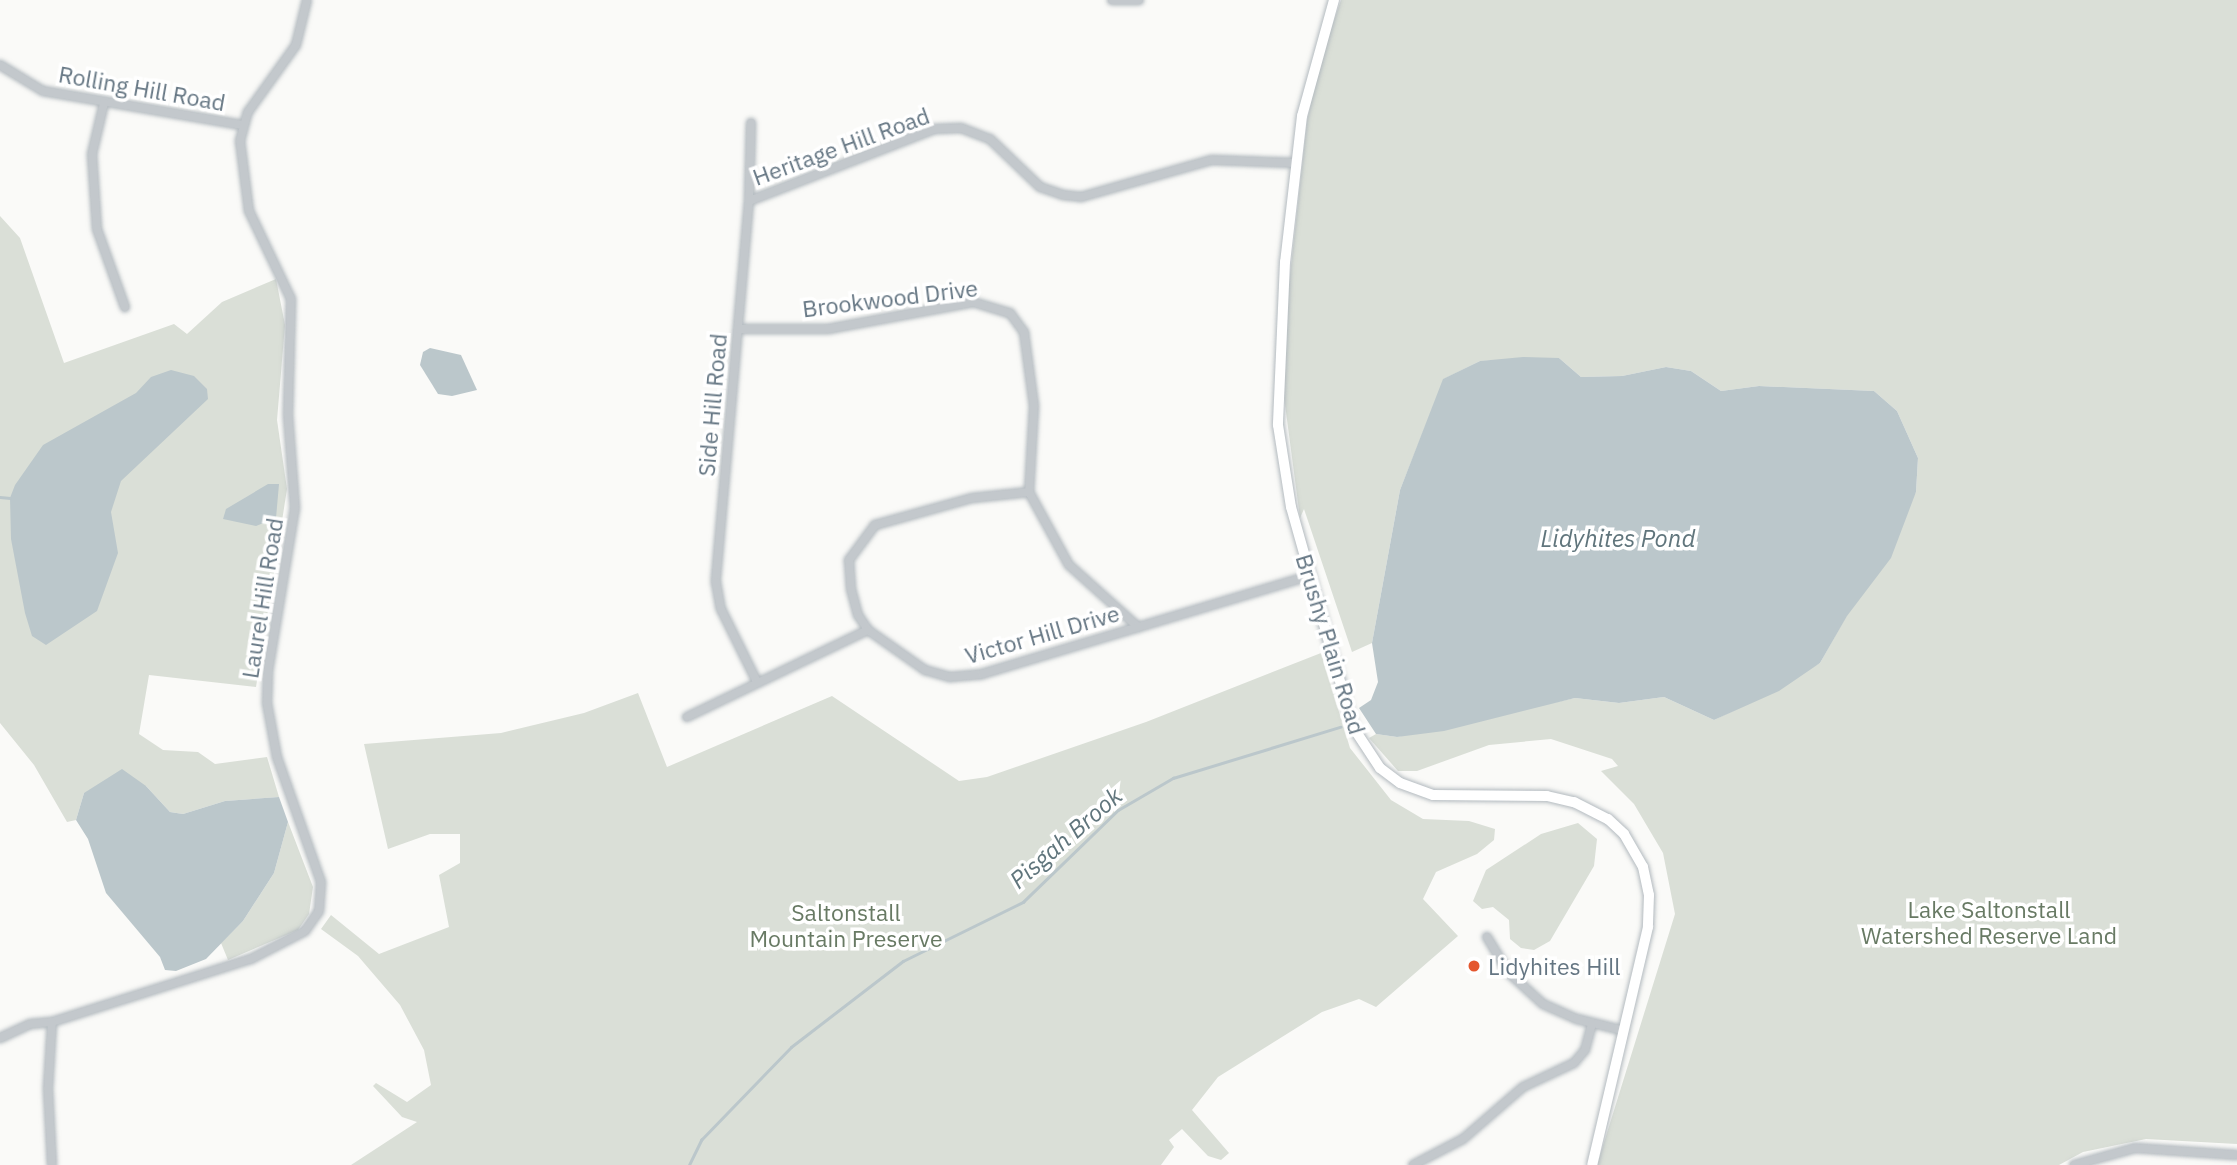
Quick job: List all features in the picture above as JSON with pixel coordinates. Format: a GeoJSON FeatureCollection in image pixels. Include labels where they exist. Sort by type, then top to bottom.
{"type":"FeatureCollection","features":[{"type":"Feature","properties":{"kind":"main road","name":"Brushy Plain Road"},"geometry":{"type":"LineString","coordinates":[[1334,0],[1309,78],[1296,163],[1283,291],[1278,425],[1290,499],[1309,576],[1353,727],[1365,751],[1387,774],[1433,795],[1561,798],[1591,809],[1624,834],[1643,867],[1649,902],[1625,1031],[1592,1165]]}},
{"type":"Feature","properties":{"kind":"street"},"geometry":{"type":"LineString","coordinates":[[242,125],[296,45],[307,0]]}},
{"type":"Feature","properties":{"kind":"street"},"geometry":{"type":"LineString","coordinates":[[1112,0],[1139,0]]}},
{"type":"Feature","properties":{"kind":"street","name":"Rolling Hill Road"},"geometry":{"type":"LineString","coordinates":[[0,65],[43,91],[242,125]]}},
{"type":"Feature","properties":{"kind":"street"},"geometry":{"type":"LineString","coordinates":[[104,103],[92,154],[97,229],[125,307]]}},
{"type":"Feature","properties":{"kind":"street","name":"Side Hill Road"},"geometry":{"type":"LineString","coordinates":[[751,123],[749,201],[716,582],[721,608],[757,682]]}},
{"type":"Feature","properties":{"kind":"street","name":"Laurel Hill Road"},"geometry":{"type":"LineString","coordinates":[[0,1038],[30,1024],[52,1022],[165,988],[292,941],[314,921],[321,901],[321,881],[277,757],[267,704],[268,671],[295,508],[288,415],[293,321],[285,281],[249,211],[240,166],[242,125]]}},
{"type":"Feature","properties":{"kind":"street","name":"Heritage Hill Road"},"geometry":{"type":"LineString","coordinates":[[749,201],[935,129],[961,128],[990,139],[1041,187],[1063,195],[1081,197],[1212,160],[1296,163]]}},
{"type":"Feature","properties":{"kind":"street","name":"Brookwood Drive"},"geometry":{"type":"LineString","coordinates":[[738,329],[828,329],[973,302],[1010,313],[1024,332],[1034,407],[1029,492]]}},
{"type":"Feature","properties":{"kind":"street"},"geometry":{"type":"LineString","coordinates":[[1029,492],[1069,565],[1138,626],[1309,576]]}},
{"type":"Feature","properties":{"kind":"street","name":"Victor Hill Drive"},"geometry":{"type":"LineString","coordinates":[[1029,492],[972,498],[875,525],[849,560],[851,589],[858,615],[868,631],[902,657],[950,677],[982,674],[1138,626]]}},
{"type":"Feature","properties":{"kind":"street"},"geometry":{"type":"LineString","coordinates":[[687,717],[868,631]]}},
{"type":"Feature","properties":{"kind":"street"},"geometry":{"type":"LineString","coordinates":[[1487,937],[1503,966],[1530,994],[1563,1014],[1625,1031]]}},
{"type":"Feature","properties":{"kind":"street"},"geometry":{"type":"LineString","coordinates":[[52,1022],[48,1088],[52,1165]]}},
{"type":"Feature","properties":{"kind":"street"},"geometry":{"type":"LineString","coordinates":[[1413,1165],[1463,1139],[1523,1087],[1574,1063],[1585,1050],[1592,1024]]}},
{"type":"Feature","properties":{"kind":"street"},"geometry":{"type":"LineString","coordinates":[[2074,1165],[2135,1149],[2237,1155]]}},
{"type":"Feature","properties":{"kind":"green space","name":"Lake Saltonstall Watershed Reserve Land"},"geometry":{"type":"Polygon","coordinates":[[[1341,0],[2237,0],[2237,1144],[2146,1139],[2083,1152],[2059,1165],[1597,1165],[1675,914],[1663,853],[1634,804],[1601,771],[1618,766],[1612,759],[1551,739],[1489,745],[1417,771],[1398,771],[1369,738],[1376,734],[1397,737],[1575,698],[1619,703],[1664,697],[1714,720],[1741,707],[1820,663],[1916,492],[1918,458],[1897,411],[1874,391],[1759,386],[1721,391],[1691,371],[1666,367],[1622,376],[1581,377],[1559,358],[1480,361],[1444,379],[1400,490],[1372,643],[1352,652],[1304,509],[1300,518],[1284,397],[1289,284],[1307,121],[1320,61],[1341,0]]]}},
{"type":"Feature","properties":{"kind":"green space"},"geometry":{"type":"Polygon","coordinates":[[[0,216],[20,238],[64,363],[174,324],[187,334],[222,302],[276,279],[285,325],[277,420],[287,489],[256,687],[149,675],[139,734],[163,750],[198,752],[215,764],[267,757],[279,797],[225,801],[183,814],[170,812],[146,786],[84,793],[76,820],[67,822],[34,765],[0,723],[0,216]]]}},
{"type":"Feature","properties":{"kind":"green space","name":"Saltonstall Mountain Preserve"},"geometry":{"type":"Polygon","coordinates":[[[1321,653],[1350,748],[1391,800],[1423,819],[1469,821],[1495,829],[1494,840],[1477,854],[1436,872],[1423,899],[1458,936],[1376,1007],[1359,999],[1322,1012],[1218,1077],[1192,1110],[1229,1153],[1221,1160],[1208,1156],[1182,1129],[1169,1140],[1174,1147],[1161,1165],[351,1165],[417,1122],[402,1117],[373,1086],[376,1083],[407,1102],[431,1085],[424,1050],[400,1005],[358,956],[321,929],[331,915],[379,954],[449,927],[439,875],[460,863],[460,834],[430,834],[388,849],[364,744],[501,733],[584,713],[638,693],[667,767],[832,696],[959,781],[987,777],[1146,722],[1321,653]]]}},
{"type":"Feature","properties":{"kind":"green space"},"geometry":{"type":"Polygon","coordinates":[[[288,822],[313,887],[309,914],[298,930],[228,960],[221,943],[243,921],[274,873],[288,822]]]}},
{"type":"Feature","properties":{"kind":"green space"},"geometry":{"type":"Polygon","coordinates":[[[1578,823],[1597,839],[1594,866],[1550,941],[1534,950],[1521,948],[1510,939],[1509,920],[1493,907],[1482,909],[1473,901],[1486,870],[1541,834],[1578,823]]]}},
{"type":"Feature","properties":{"kind":"water"},"geometry":{"type":"Polygon","coordinates":[[[430,348],[461,355],[477,390],[452,396],[438,394],[420,365],[423,352],[430,348]]]}},
{"type":"Feature","properties":{"kind":"water","name":"Lidyhites Pond"},"geometry":{"type":"Polygon","coordinates":[[[1523,357],[1559,358],[1581,377],[1622,376],[1666,367],[1691,371],[1721,391],[1759,386],[1874,391],[1897,411],[1918,458],[1916,492],[1891,558],[1847,616],[1820,663],[1779,691],[1714,720],[1664,697],[1619,703],[1575,698],[1444,731],[1397,737],[1376,734],[1359,708],[1371,700],[1378,682],[1372,643],[1400,490],[1443,379],[1480,361],[1523,357]]]}},
{"type":"Feature","properties":{"kind":"water"},"geometry":{"type":"Polygon","coordinates":[[[171,370],[194,376],[207,389],[208,399],[121,481],[111,512],[118,553],[97,611],[46,645],[32,636],[25,613],[11,539],[10,498],[15,485],[43,445],[136,393],[151,377],[171,370]]]}},
{"type":"Feature","properties":{"kind":"water"},"geometry":{"type":"Polygon","coordinates":[[[268,484],[279,484],[276,518],[256,526],[223,519],[226,509],[268,484]]]}},
{"type":"Feature","properties":{"kind":"water"},"geometry":{"type":"Polygon","coordinates":[[[122,769],[146,786],[170,812],[183,814],[225,801],[279,797],[288,822],[274,873],[243,921],[206,959],[176,971],[165,970],[160,957],[106,893],[88,839],[76,820],[84,793],[122,769]]]}},
{"type":"Feature","properties":{"kind":"waterway"},"geometry":{"type":"LineString","coordinates":[[0,497],[10,498]]}},
{"type":"Feature","properties":{"kind":"waterway","name":"Pisgah Brook"},"geometry":{"type":"LineString","coordinates":[[689,1165],[701,1140],[791,1047],[903,961],[1023,902],[1118,810],[1173,778],[1340,727]]}},
{"type":"Feature","properties":{"kind":"place","name":"Lidyhites Hill"},"geometry":{"type":"Point","coordinates":[1474,966]}}]}
